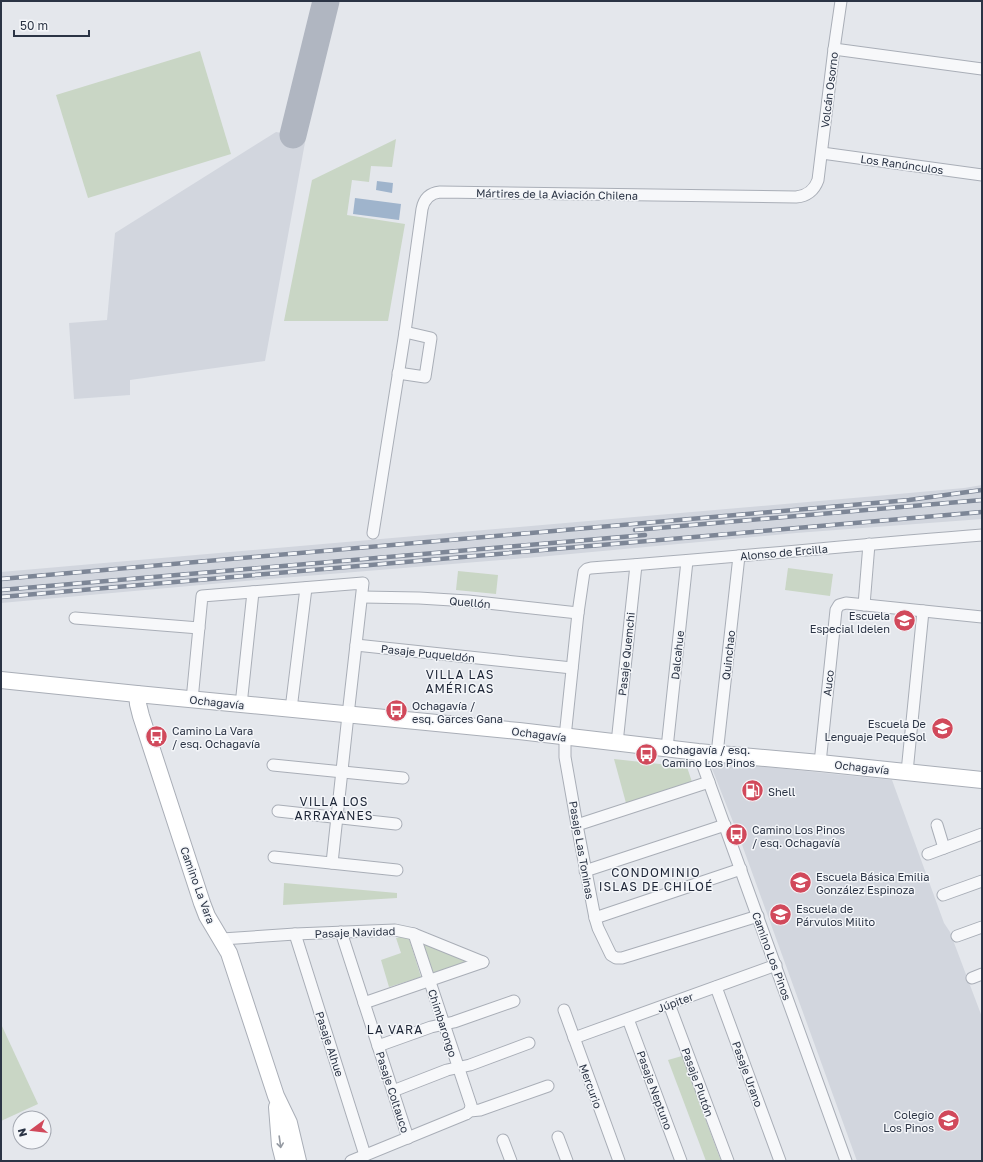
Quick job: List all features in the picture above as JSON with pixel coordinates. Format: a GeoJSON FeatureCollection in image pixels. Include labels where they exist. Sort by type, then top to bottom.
{"type":"FeatureCollection","features":[{"type":"Feature","properties":{"kind":"main road","name":"Ochagavía"},"geometry":{"type":"LineString","coordinates":[[1,680],[291,710],[519,731],[698,752],[982,780]]}},
{"type":"Feature","properties":{"kind":"main road","name":"Camino La Vara"},"geometry":{"type":"LineString","coordinates":[[137,694],[141,716],[202,903],[210,922],[222,939],[231,959],[276,1096],[289,1123],[298,1161]]}},
{"type":"Feature","properties":{"kind":"main road","name":"Camino La Vara"},"geometry":{"type":"LineString","coordinates":[[276,1096],[280,1145],[284,1161]]}},
{"type":"Feature","properties":{"kind":"street","name":"Volcán Osorno"},"geometry":{"type":"LineString","coordinates":[[818,180],[841,1]]}},
{"type":"Feature","properties":{"kind":"street"},"geometry":{"type":"LineString","coordinates":[[834,49],[982,69]]}},
{"type":"Feature","properties":{"kind":"street","name":"Los Ranúnculos"},"geometry":{"type":"LineString","coordinates":[[822,153],[982,175]]}},
{"type":"Feature","properties":{"kind":"street","name":"Mártires de la Aviación Chilena"},"geometry":{"type":"LineString","coordinates":[[373,533],[423,206],[426,199],[433,194],[440,192],[796,197],[810,193],[818,180]]}},
{"type":"Feature","properties":{"kind":"street"},"geometry":{"type":"LineString","coordinates":[[398,373],[425,377],[431,338],[404,332]]}},
{"type":"Feature","properties":{"kind":"street","name":"Alonso de Ercilla"},"geometry":{"type":"LineString","coordinates":[[578,613],[583,574],[586,570],[591,568],[982,535]]}},
{"type":"Feature","properties":{"kind":"street"},"geometry":{"type":"LineString","coordinates":[[869,544],[864,605],[982,617]]}},
{"type":"Feature","properties":{"kind":"street","name":"Quinchao"},"geometry":{"type":"LineString","coordinates":[[717,754],[739,556]]}},
{"type":"Feature","properties":{"kind":"street","name":"Dalcahue"},"geometry":{"type":"LineString","coordinates":[[667,748],[687,561]]}},
{"type":"Feature","properties":{"kind":"street","name":"Pasaje Quemchi"},"geometry":{"type":"LineString","coordinates":[[617,743],[636,565]]}},
{"type":"Feature","properties":{"kind":"street"},"geometry":{"type":"LineString","coordinates":[[192,700],[202,596],[363,584],[332,863]]}},
{"type":"Feature","properties":{"kind":"street"},"geometry":{"type":"LineString","coordinates":[[291,710],[306,588]]}},
{"type":"Feature","properties":{"kind":"street"},"geometry":{"type":"LineString","coordinates":[[241,705],[253,592]]}},
{"type":"Feature","properties":{"kind":"street","name":"Quellón"},"geometry":{"type":"LineString","coordinates":[[362,597],[468,601],[578,613]]}},
{"type":"Feature","properties":{"kind":"street","name":"Auco"},"geometry":{"type":"LineString","coordinates":[[820,763],[836,610],[839,605],[846,603],[864,605]]}},
{"type":"Feature","properties":{"kind":"street"},"geometry":{"type":"LineString","coordinates":[[907,772],[923,611]]}},
{"type":"Feature","properties":{"kind":"street"},"geometry":{"type":"LineString","coordinates":[[565,737],[578,613]]}},
{"type":"Feature","properties":{"kind":"street"},"geometry":{"type":"LineString","coordinates":[[75,618],[199,628]]}},
{"type":"Feature","properties":{"kind":"street","name":"Pasaje Puqueldón"},"geometry":{"type":"LineString","coordinates":[[356,645],[572,668]]}},
{"type":"Feature","properties":{"kind":"street","name":"Pasaje Las Toninas"},"geometry":{"type":"LineString","coordinates":[[565,737],[565,757],[585,871],[598,928],[611,955],[616,958],[622,958],[758,916]]}},
{"type":"Feature","properties":{"kind":"street","name":"Camino Los Pinos"},"geometry":{"type":"LineString","coordinates":[[698,752],[846,1161]]}},
{"type":"Feature","properties":{"kind":"street"},"geometry":{"type":"LineString","coordinates":[[273,764],[403,778]]}},
{"type":"Feature","properties":{"kind":"street"},"geometry":{"type":"LineString","coordinates":[[577,825],[709,782]]}},
{"type":"Feature","properties":{"kind":"street"},"geometry":{"type":"LineString","coordinates":[[278,811],[396,824]]}},
{"type":"Feature","properties":{"kind":"street"},"geometry":{"type":"LineString","coordinates":[[585,871],[725,825]]}},
{"type":"Feature","properties":{"kind":"street"},"geometry":{"type":"LineString","coordinates":[[937,825],[944,848]]}},
{"type":"Feature","properties":{"kind":"street"},"geometry":{"type":"LineString","coordinates":[[928,854],[982,834]]}},
{"type":"Feature","properties":{"kind":"street"},"geometry":{"type":"LineString","coordinates":[[274,857],[397,870]]}},
{"type":"Feature","properties":{"kind":"street"},"geometry":{"type":"LineString","coordinates":[[595,918],[741,869]]}},
{"type":"Feature","properties":{"kind":"street"},"geometry":{"type":"LineString","coordinates":[[943,895],[982,881]]}},
{"type":"Feature","properties":{"kind":"street"},"geometry":{"type":"LineString","coordinates":[[957,936],[982,927]]}},
{"type":"Feature","properties":{"kind":"street","name":"Pasaje Navidad"},"geometry":{"type":"LineString","coordinates":[[222,939],[295,934],[401,930],[482,962],[429,980]]}},
{"type":"Feature","properties":{"kind":"street","name":"Pasaje Coltauco"},"geometry":{"type":"LineString","coordinates":[[341,932],[408,1138]]}},
{"type":"Feature","properties":{"kind":"street","name":"Pasaje Alhue"},"geometry":{"type":"LineString","coordinates":[[295,934],[365,1155]]}},
{"type":"Feature","properties":{"kind":"street","name":"Chimbarongo"},"geometry":{"type":"LineString","coordinates":[[414,934],[471,1105],[470,1111]]}},
{"type":"Feature","properties":{"kind":"street","name":"Júpiter"},"geometry":{"type":"LineString","coordinates":[[574,1038],[776,965]]}},
{"type":"Feature","properties":{"kind":"street"},"geometry":{"type":"LineString","coordinates":[[364,1003],[429,980]]}},
{"type":"Feature","properties":{"kind":"street","name":"Pasaje Urano"},"geometry":{"type":"LineString","coordinates":[[716,987],[780,1161]]}},
{"type":"Feature","properties":{"kind":"street"},"geometry":{"type":"LineString","coordinates":[[378,1046],[430,1026],[454,1022],[514,1001]]}},
{"type":"Feature","properties":{"kind":"street","name":"Pasaje Plutón"},"geometry":{"type":"LineString","coordinates":[[669,1004],[728,1161]]}},
{"type":"Feature","properties":{"kind":"street","name":"Mercurio"},"geometry":{"type":"LineString","coordinates":[[564,1010],[619,1161]]}},
{"type":"Feature","properties":{"kind":"street","name":"Pasaje Neptuno"},"geometry":{"type":"LineString","coordinates":[[628,1019],[681,1161]]}},
{"type":"Feature","properties":{"kind":"street"},"geometry":{"type":"LineString","coordinates":[[393,1091],[447,1070],[470,1065],[529,1043]]}},
{"type":"Feature","properties":{"kind":"street"},"geometry":{"type":"LineString","coordinates":[[351,1161],[466,1114],[470,1111],[480,1110],[548,1086]]}},
{"type":"Feature","properties":{"kind":"street"},"geometry":{"type":"LineString","coordinates":[[558,1137],[566,1161]]}},
{"type":"Feature","properties":{"kind":"street"},"geometry":{"type":"LineString","coordinates":[[503,1140],[511,1161]]}},
{"type":"Feature","properties":{"kind":"shaded area"},"geometry":{"type":"Polygon","coordinates":[[[276,132],[306,137],[265,361],[130,380],[130,395],[74,399],[69,323],[107,320],[115,233],[276,132]]]}},
{"type":"Feature","properties":{"kind":"shaded area"},"geometry":{"type":"Polygon","coordinates":[[[982,485],[982,519],[796,533],[538,557],[1,603],[1,572],[876,496],[982,485]]]}},
{"type":"Feature","properties":{"kind":"shaded area"},"geometry":{"type":"Polygon","coordinates":[[[709,761],[892,780],[944,923],[950,932],[982,1017],[982,1161],[857,1161],[741,842],[709,761]]]}},
{"type":"Feature","properties":{"kind":"green space"},"geometry":{"type":"Polygon","coordinates":[[[200,51],[231,154],[88,198],[56,95],[200,51]]]}},
{"type":"Feature","properties":{"kind":"green space"},"geometry":{"type":"Polygon","coordinates":[[[396,139],[392,167],[371,166],[369,182],[352,180],[347,215],[405,224],[388,321],[284,321],[312,180],[396,139]]]}},
{"type":"Feature","properties":{"kind":"green space"},"geometry":{"type":"Polygon","coordinates":[[[788,568],[833,574],[830,596],[785,590],[788,568]]]}},
{"type":"Feature","properties":{"kind":"green space"},"geometry":{"type":"Polygon","coordinates":[[[458,571],[498,575],[496,594],[456,590],[458,571]]]}},
{"type":"Feature","properties":{"kind":"green space"},"geometry":{"type":"Polygon","coordinates":[[[614,759],[687,767],[692,782],[626,803],[614,759]]]}},
{"type":"Feature","properties":{"kind":"green space"},"geometry":{"type":"Polygon","coordinates":[[[284,883],[397,893],[397,898],[283,905],[284,883]]]}},
{"type":"Feature","properties":{"kind":"green space"},"geometry":{"type":"Polygon","coordinates":[[[408,935],[421,977],[389,987],[381,960],[401,953],[396,938],[408,935]]]}},
{"type":"Feature","properties":{"kind":"green space"},"geometry":{"type":"Polygon","coordinates":[[[421,942],[471,961],[432,974],[421,942]]]}},
{"type":"Feature","properties":{"kind":"green space"},"geometry":{"type":"Polygon","coordinates":[[[1,1024],[38,1104],[25,1110],[12,1110],[12,1116],[1,1121],[1,1024]]]}},
{"type":"Feature","properties":{"kind":"green space"},"geometry":{"type":"Polygon","coordinates":[[[682,1056],[721,1161],[706,1161],[668,1060],[682,1056]]]}},
{"type":"Feature","properties":{"kind":"water"},"geometry":{"type":"Polygon","coordinates":[[[377,181],[393,183],[392,193],[376,190],[377,181]]]}},
{"type":"Feature","properties":{"kind":"water"},"geometry":{"type":"Polygon","coordinates":[[[355,198],[401,204],[399,220],[353,214],[355,198]]]}},
{"type":"Feature","properties":{"kind":"taxiway"},"geometry":{"type":"LineString","coordinates":[[293,135],[326,1]]}},
{"type":"Feature","properties":{"kind":"railway"},"geometry":{"type":"LineString","coordinates":[[1,579],[909,500],[982,490]]}},
{"type":"Feature","properties":{"kind":"railway"},"geometry":{"type":"LineString","coordinates":[[635,530],[982,500]]}},
{"type":"Feature","properties":{"kind":"railway"},"geometry":{"type":"LineString","coordinates":[[1,597],[982,512]]}},
{"type":"Feature","properties":{"kind":"railway"},"geometry":{"type":"LineString","coordinates":[[1,590],[645,535]]}},
{"type":"Feature","properties":{"kind":"place","name":"Escuela Especial Idelen"},"geometry":{"type":"Point","coordinates":[905,621]}},
{"type":"Feature","properties":{"kind":"place","name":"Ochagavía / esq. Garces Gana"},"geometry":{"type":"Point","coordinates":[397,711]}},
{"type":"Feature","properties":{"kind":"place","name":"Escuela De Lenguaje PequeSol"},"geometry":{"type":"Point","coordinates":[942,729]}},
{"type":"Feature","properties":{"kind":"place","name":"Camino La Vara / esq. Ochagavía"},"geometry":{"type":"Point","coordinates":[156,736]}},
{"type":"Feature","properties":{"kind":"place","name":"Ochagavía / esq. Camino Los Pinos"},"geometry":{"type":"Point","coordinates":[646,755]}},
{"type":"Feature","properties":{"kind":"place","name":"Shell"},"geometry":{"type":"Point","coordinates":[753,791]}},
{"type":"Feature","properties":{"kind":"place","name":"Camino Los Pinos / esq. Ochagavía"},"geometry":{"type":"Point","coordinates":[737,835]}},
{"type":"Feature","properties":{"kind":"place","name":"Escuela Básica Emilia González Espinoza"},"geometry":{"type":"Point","coordinates":[800,882]}},
{"type":"Feature","properties":{"kind":"place","name":"Escuela de Párvulos Milito"},"geometry":{"type":"Point","coordinates":[780,914]}},
{"type":"Feature","properties":{"kind":"place","name":"Colegio Los Pinos"},"geometry":{"type":"Point","coordinates":[949,1120]}},
{"type":"Feature","properties":{"kind":"district","name":"VILLA LAS AMÉRICAS"},"geometry":{"type":"Point","coordinates":[460,681]}},
{"type":"Feature","properties":{"kind":"district","name":"VILLA LOS ARRAYANES"},"geometry":{"type":"Point","coordinates":[334,808]}},
{"type":"Feature","properties":{"kind":"district","name":"CONDOMINIO ISLAS DE CHILOÉ"},"geometry":{"type":"Point","coordinates":[656,879]}},
{"type":"Feature","properties":{"kind":"district","name":"LA VARA"},"geometry":{"type":"Point","coordinates":[395,1029]}}]}
